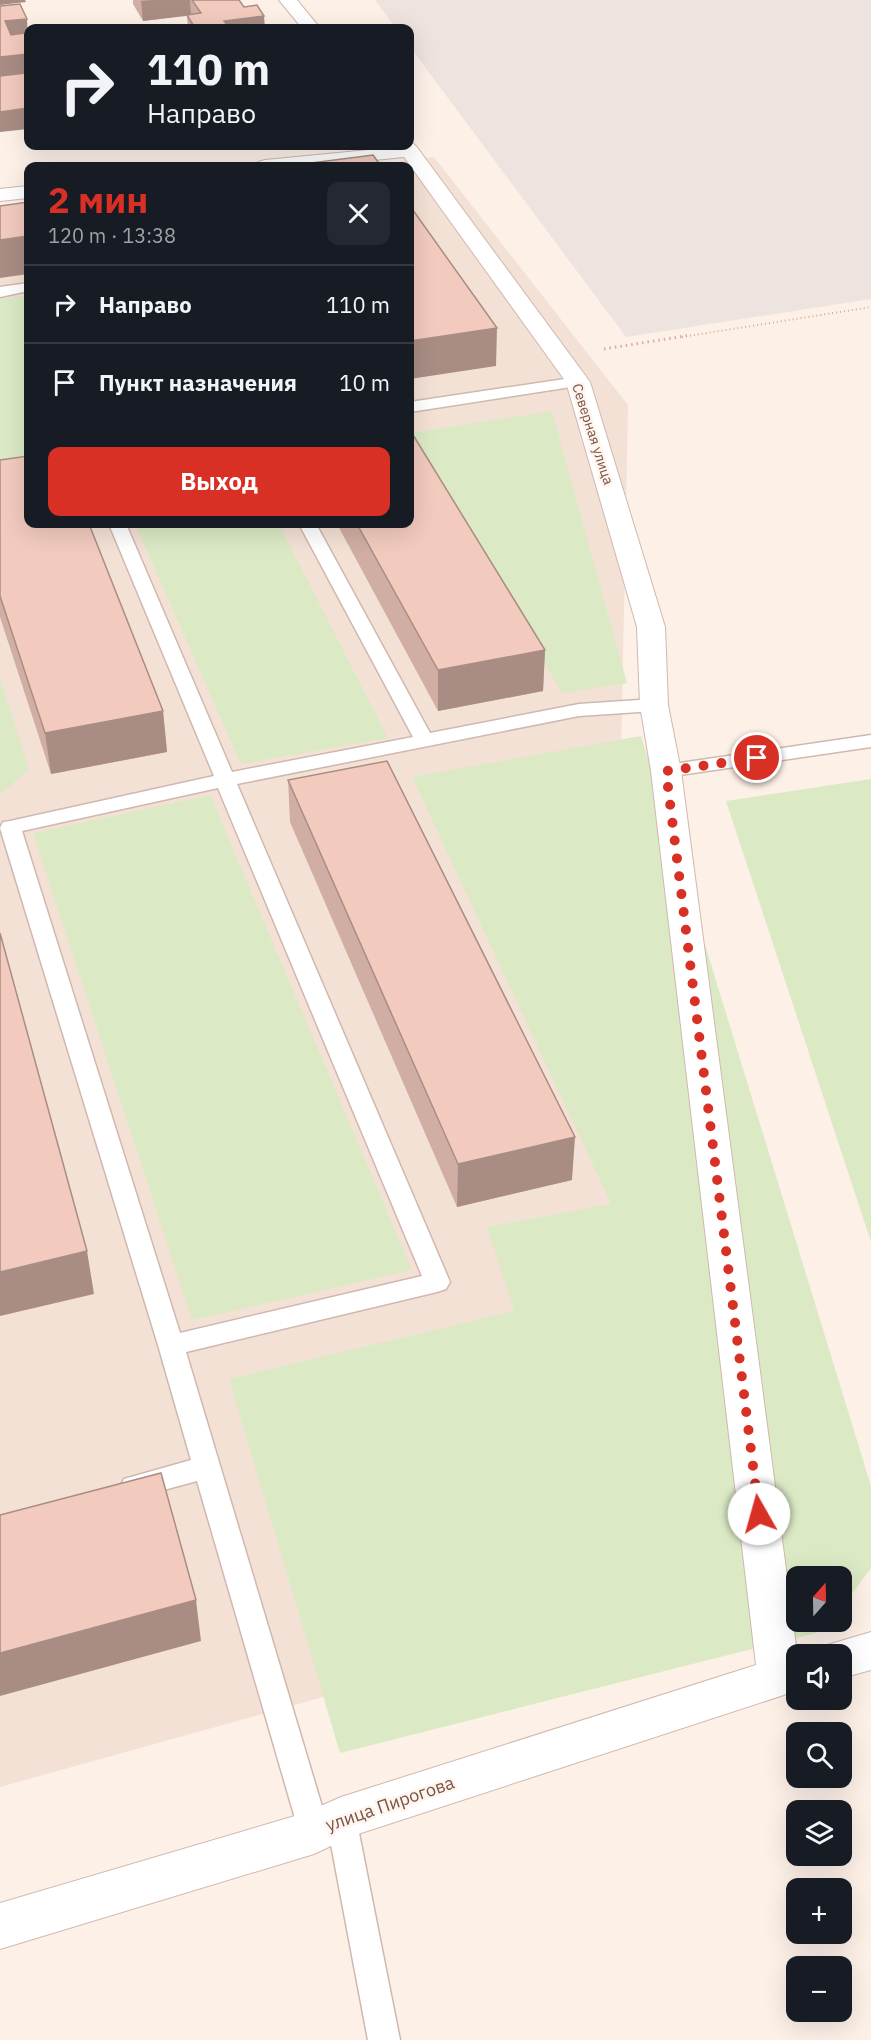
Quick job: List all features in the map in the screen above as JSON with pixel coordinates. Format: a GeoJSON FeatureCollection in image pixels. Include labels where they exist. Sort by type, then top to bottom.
{"type":"FeatureCollection","features":[{"type":"Feature","properties":{"kind":"street"},"geometry":{"type":"LineString","coordinates":[[288,0],[308,24]]}},
{"type":"Feature","properties":{"kind":"street"},"geometry":{"type":"LineString","coordinates":[[297,162],[392,150]]}},
{"type":"Feature","properties":{"kind":"street","name":"Северная улица"},"geometry":{"type":"LineString","coordinates":[[409,150],[578,382],[651,627],[654,705],[666,771]]}},
{"type":"Feature","properties":{"kind":"street"},"geometry":{"type":"LineString","coordinates":[[0,195],[24,192]]}},
{"type":"Feature","properties":{"kind":"street","name":"улица Пирогова"},"geometry":{"type":"LineString","coordinates":[[666,771],[786,1659]]}},
{"type":"Feature","properties":{"kind":"street"},"geometry":{"type":"LineString","coordinates":[[852,1656],[871,1651]]}},
{"type":"Feature","properties":{"kind":"street","name":"улица Пирогова"},"geometry":{"type":"LineString","coordinates":[[0,1926],[328,1825],[786,1675]]}},
{"type":"Feature","properties":{"kind":"lane"},"geometry":{"type":"LineString","coordinates":[[0,292],[24,288]]}},
{"type":"Feature","properties":{"kind":"lane"},"geometry":{"type":"LineString","coordinates":[[414,406],[578,382]]}},
{"type":"Feature","properties":{"kind":"lane"},"geometry":{"type":"LineString","coordinates":[[119,528],[436,1282],[171,1345]]}},
{"type":"Feature","properties":{"kind":"lane"},"geometry":{"type":"LineString","coordinates":[[309,528],[424,740]]}},
{"type":"Feature","properties":{"kind":"lane"},"geometry":{"type":"LineString","coordinates":[[384,2040],[328,1825],[274,1701],[208,1467],[10,827],[225,780],[579,710],[654,705]]}},
{"type":"Feature","properties":{"kind":"lane"},"geometry":{"type":"LineString","coordinates":[[666,771],[871,741]]}},
{"type":"Feature","properties":{"kind":"lane"},"geometry":{"type":"LineString","coordinates":[[115,1492],[208,1467]]}},
{"type":"Feature","properties":{"kind":"path"},"geometry":{"type":"LineString","coordinates":[[559,356],[871,307]]}},
{"type":"Feature","properties":{"kind":"shaded area"},"geometry":{"type":"Polygon","coordinates":[[[375,0],[871,0],[871,299],[626,337],[414,52],[414,24],[393,24],[375,0]]]}},
{"type":"Feature","properties":{"kind":"shaded area"},"geometry":{"type":"Polygon","coordinates":[[[434,157],[628,405],[604,1619],[0,1787],[0,216],[24,213],[24,528],[414,528],[414,162],[396,162],[434,157]]]}},
{"type":"Feature","properties":{"kind":"green space"},"geometry":{"type":"Polygon","coordinates":[[[24,296],[24,458],[0,462],[0,299],[24,296]]]}},
{"type":"Feature","properties":{"kind":"green space"},"geometry":{"type":"Polygon","coordinates":[[[552,411],[627,683],[562,693],[414,446],[414,432],[552,411]]]}},
{"type":"Feature","properties":{"kind":"green space"},"geometry":{"type":"Polygon","coordinates":[[[137,528],[281,528],[388,738],[241,764],[137,528]]]}},
{"type":"Feature","properties":{"kind":"green space"},"geometry":{"type":"Polygon","coordinates":[[[0,678],[29,769],[0,795],[0,678]]]}},
{"type":"Feature","properties":{"kind":"green space"},"geometry":{"type":"Polygon","coordinates":[[[641,736],[871,1486],[871,1568],[852,1594],[852,1566],[786,1566],[786,1632],[819,1632],[340,1753],[229,1379],[514,1311],[487,1227],[611,1204],[412,777],[641,736]]]}},
{"type":"Feature","properties":{"kind":"green space"},"geometry":{"type":"Polygon","coordinates":[[[871,779],[871,1242],[726,801],[871,779]]]}},
{"type":"Feature","properties":{"kind":"green space"},"geometry":{"type":"Polygon","coordinates":[[[210,795],[412,1270],[192,1320],[33,833],[210,795]]]}},
{"type":"Feature","properties":{"kind":"building"},"geometry":{"type":"Polygon","coordinates":[[[192,0],[239,0],[244,7],[257,5],[264,16],[224,21],[226,24],[193,24],[187,15],[201,13],[192,0]]]}},
{"type":"Feature","properties":{"kind":"building"},"geometry":{"type":"Polygon","coordinates":[[[20,4],[27,19],[5,21],[11,35],[24,33],[24,54],[0,57],[0,6],[20,4]]]}},
{"type":"Feature","properties":{"kind":"building"},"geometry":{"type":"Polygon","coordinates":[[[24,73],[24,109],[0,112],[0,76],[24,73]]]}},
{"type":"Feature","properties":{"kind":"building"},"geometry":{"type":"Polygon","coordinates":[[[373,155],[378,162],[318,162],[373,155]]]}},
{"type":"Feature","properties":{"kind":"building"},"geometry":{"type":"Polygon","coordinates":[[[24,203],[24,237],[0,240],[0,206],[24,203]]]}},
{"type":"Feature","properties":{"kind":"building"},"geometry":{"type":"Polygon","coordinates":[[[414,212],[497,328],[414,340],[414,212]]]}},
{"type":"Feature","properties":{"kind":"building"},"geometry":{"type":"Polygon","coordinates":[[[414,437],[545,650],[438,670],[359,528],[414,528],[414,437]]]}},
{"type":"Feature","properties":{"kind":"building"},"geometry":{"type":"Polygon","coordinates":[[[24,457],[24,528],[91,528],[163,711],[45,733],[0,596],[0,460],[24,457]]]}},
{"type":"Feature","properties":{"kind":"building"},"geometry":{"type":"Polygon","coordinates":[[[387,761],[575,1137],[458,1164],[288,780],[387,761]]]}},
{"type":"Feature","properties":{"kind":"building"},"geometry":{"type":"Polygon","coordinates":[[[0,933],[87,1251],[0,1272],[0,933]]]}},
{"type":"Feature","properties":{"kind":"building"},"geometry":{"type":"Polygon","coordinates":[[[161,1473],[196,1600],[0,1653],[0,1515],[161,1473]]]}},
{"type":"Feature","properties":{"kind":"route"},"geometry":{"type":"LineString","coordinates":[[757,758],[666,771],[759,1514]]}}]}
